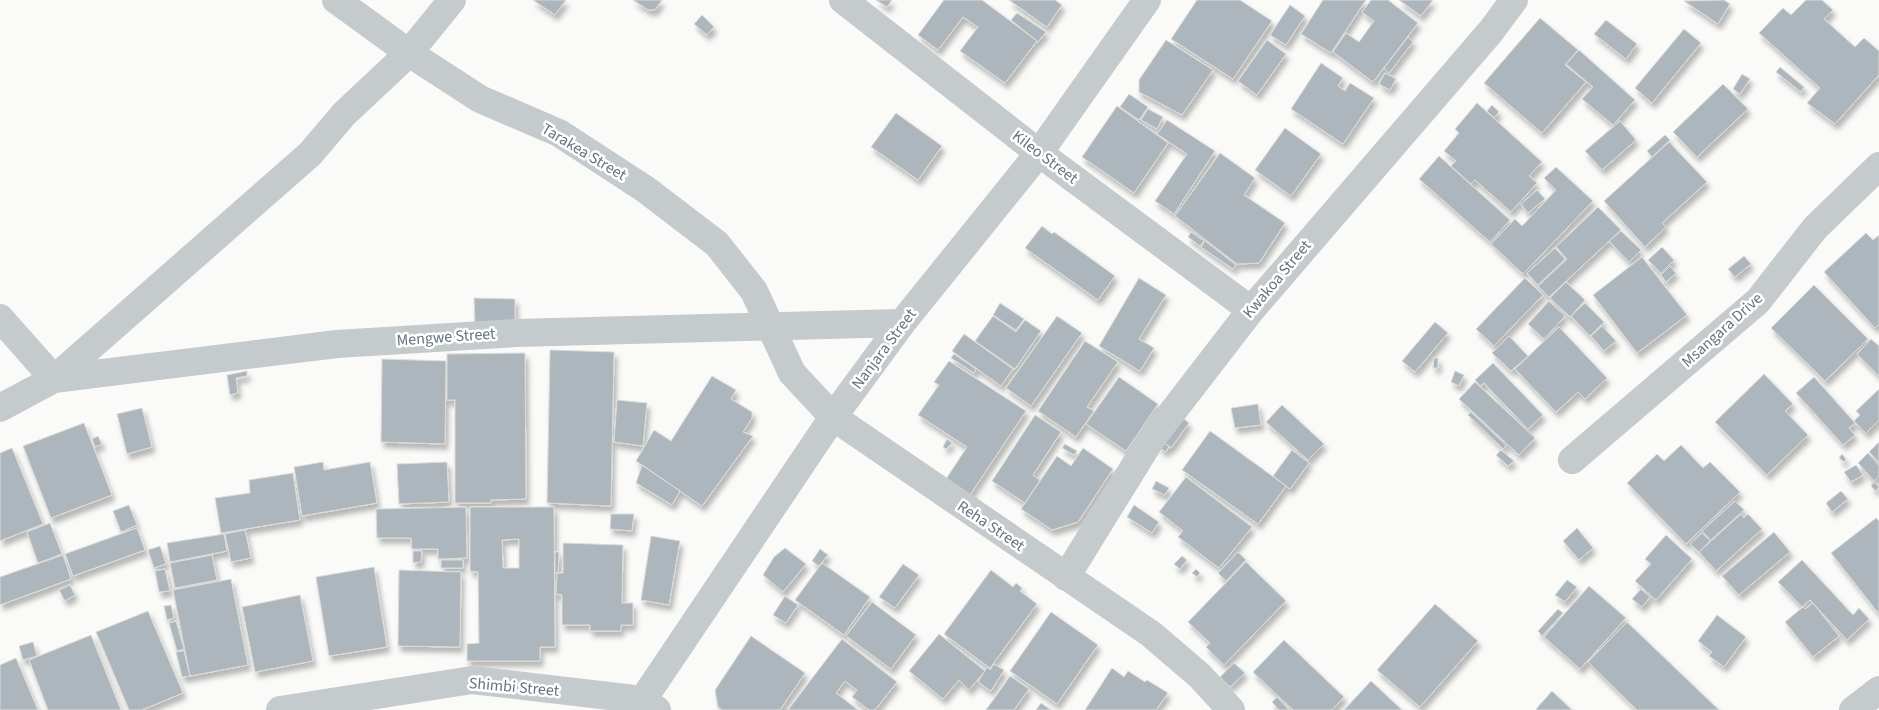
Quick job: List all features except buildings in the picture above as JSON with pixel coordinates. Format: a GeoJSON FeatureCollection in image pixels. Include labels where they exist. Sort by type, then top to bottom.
{"type":"FeatureCollection","features":[{"type":"Feature","properties":{"kind":"street","name":"Tarakea Street"},"geometry":{"type":"LineString","coordinates":[[336,0],[409,53],[480,99],[559,133],[666,206],[717,244],[754,291],[771,326]]}},
{"type":"Feature","properties":{"kind":"street"},"geometry":{"type":"LineString","coordinates":[[0,318],[54,380],[310,154],[344,114],[409,53],[452,0]]}},
{"type":"Feature","properties":{"kind":"street","name":"Kileo Street"},"geometry":{"type":"LineString","coordinates":[[843,0],[1039,153],[1250,310]]}},
{"type":"Feature","properties":{"kind":"street","name":"Nanjara Street"},"geometry":{"type":"LineString","coordinates":[[646,707],[833,417],[902,323],[1039,153],[1147,0]]}},
{"type":"Feature","properties":{"kind":"street","name":"Kwakoa Street"},"geometry":{"type":"LineString","coordinates":[[1066,577],[1150,441],[1250,310],[1491,31],[1514,0]]}},
{"type":"Feature","properties":{"kind":"street","name":"Msangara Drive"},"geometry":{"type":"LineString","coordinates":[[1572,460],[1758,301],[1815,228],[1879,166]]}},
{"type":"Feature","properties":{"kind":"street","name":"Mengwe Street"},"geometry":{"type":"LineString","coordinates":[[0,408],[54,380],[338,344],[516,333],[902,323]]}},
{"type":"Feature","properties":{"kind":"street","name":"Reha Street"},"geometry":{"type":"LineString","coordinates":[[771,326],[792,373],[833,417],[1151,634],[1200,676],[1231,710]]}},
{"type":"Feature","properties":{"kind":"street","name":"Shimbi Street"},"geometry":{"type":"LineString","coordinates":[[280,710],[472,680],[646,707]]}},
{"type":"Feature","properties":{"kind":"street"},"geometry":{"type":"LineString","coordinates":[[1853,710],[1879,690]]}}]}
